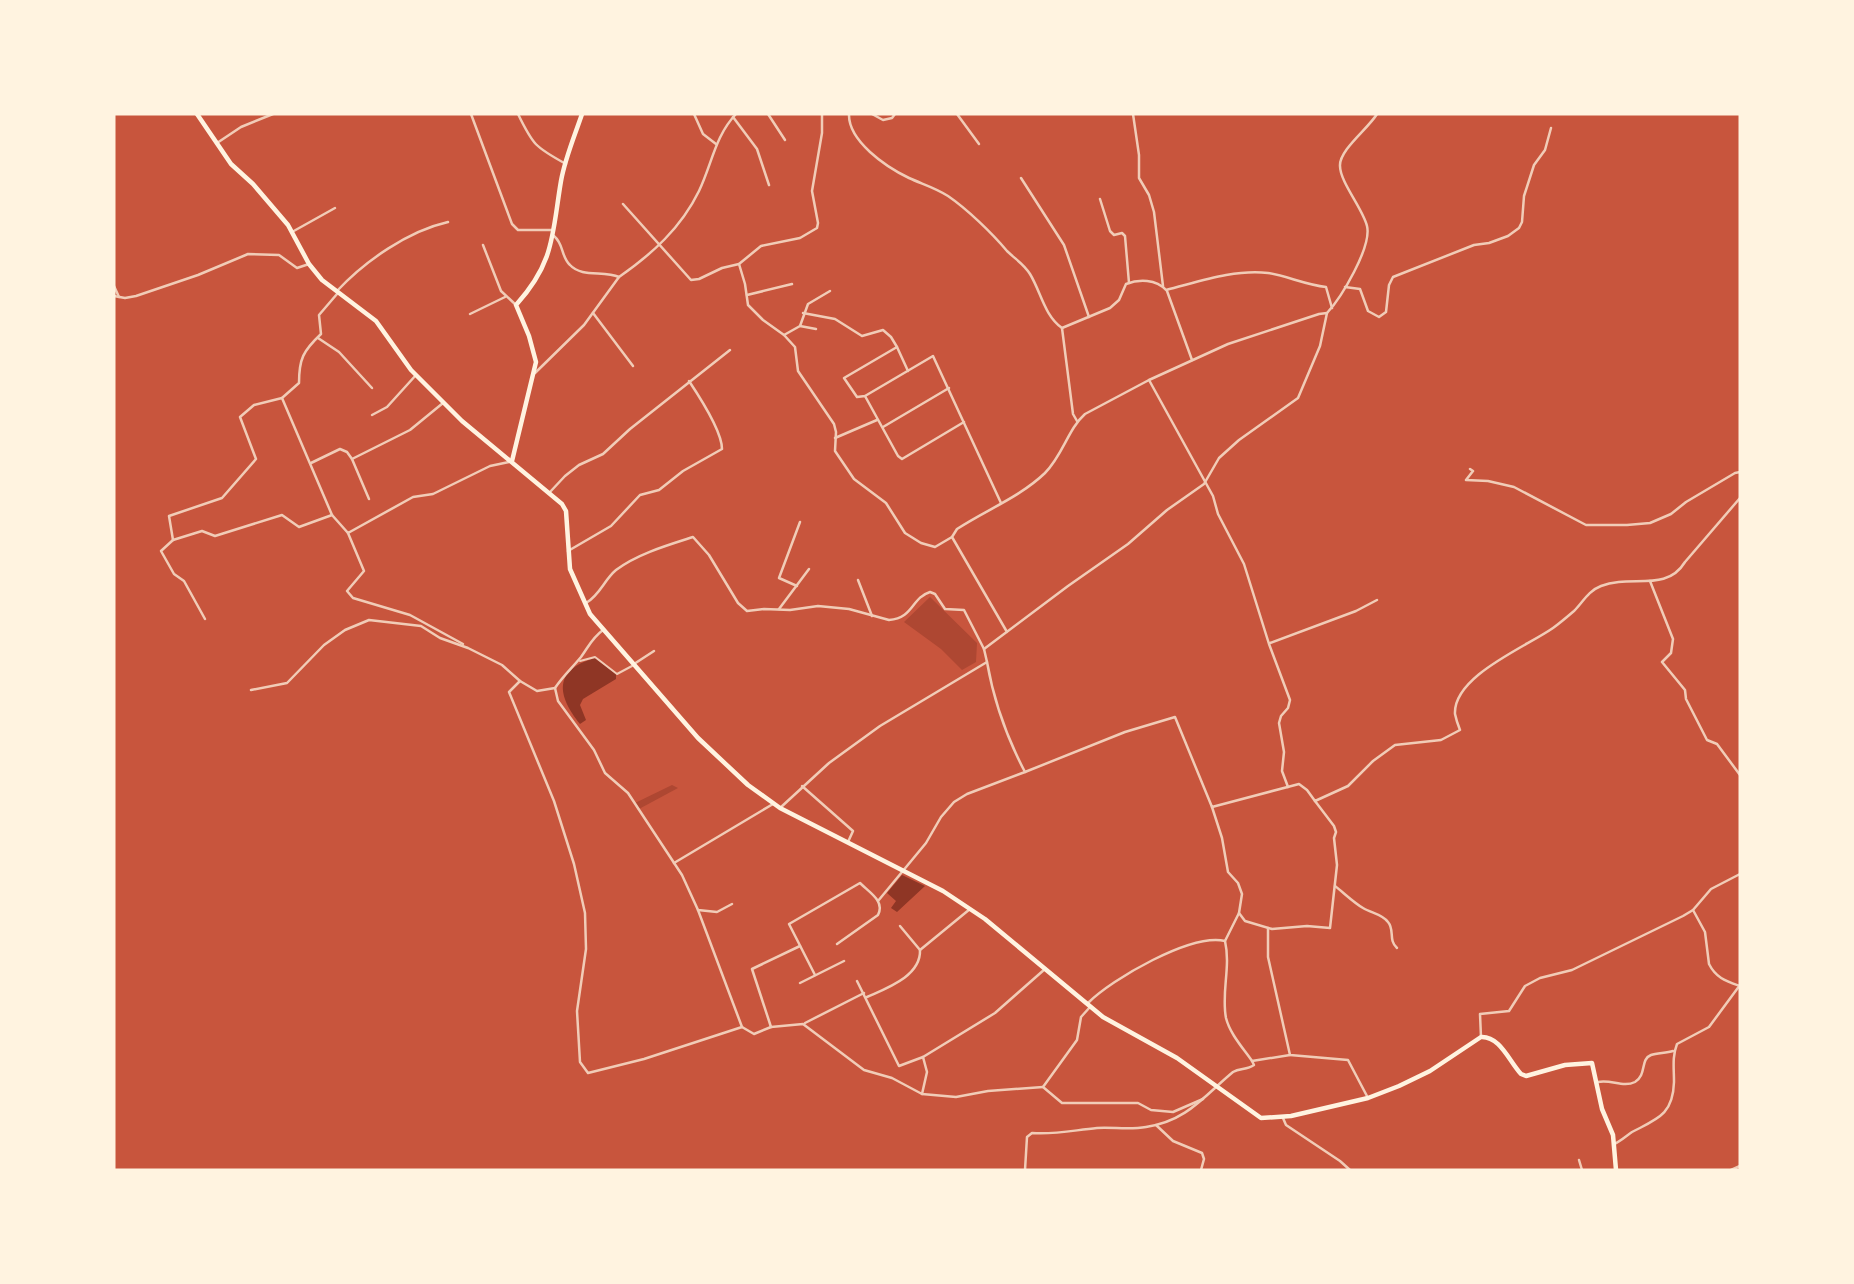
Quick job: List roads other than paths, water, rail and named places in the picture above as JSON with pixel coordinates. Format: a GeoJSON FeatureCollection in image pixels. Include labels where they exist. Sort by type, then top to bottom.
{"type":"FeatureCollection","features":[{"type":"Feature","properties":{"kind":"main road"},"geometry":{"type":"LineString","coordinates":[[197,114],[231,164],[268,202],[292,232],[309,264],[322,280],[376,321],[416,375],[443,402],[550,492],[566,511],[570,569],[585,604],[603,630],[698,738],[748,785],[780,808],[943,891],[970,909],[1103,1017],[1177,1058],[1261,1118],[1283,1118],[1368,1098],[1430,1071],[1480,1037],[1488,1037],[1495,1041],[1521,1074],[1530,1076],[1565,1065],[1590,1062],[1602,1109],[1613,1135],[1616,1170]]}},
{"type":"Feature","properties":{"kind":"main road"},"geometry":{"type":"LineString","coordinates":[[512,461],[536,362],[516,305],[538,276],[554,233],[561,179],[582,114]]}},
{"type":"Feature","properties":{"kind":"street"},"geometry":{"type":"LineString","coordinates":[[217,143],[241,127],[273,114]]}},
{"type":"Feature","properties":{"kind":"street"},"geometry":{"type":"LineString","coordinates":[[471,114],[513,225],[518,230],[554,233],[561,244],[566,261],[573,268],[619,277]]}},
{"type":"Feature","properties":{"kind":"street"},"geometry":{"type":"LineString","coordinates":[[518,114],[531,141],[566,164]]}},
{"type":"Feature","properties":{"kind":"street"},"geometry":{"type":"LineString","coordinates":[[694,114],[703,134],[716,145]]}},
{"type":"Feature","properties":{"kind":"street"},"geometry":{"type":"LineString","coordinates":[[768,114],[785,140]]}},
{"type":"Feature","properties":{"kind":"street"},"geometry":{"type":"LineString","coordinates":[[623,204],[691,280],[739,264],[761,246],[800,238],[817,228],[818,218],[812,203],[812,191],[822,133],[822,114]]}},
{"type":"Feature","properties":{"kind":"street"},"geometry":{"type":"LineString","coordinates":[[849,114],[850,125],[855,133],[879,159],[905,176],[948,196],[1000,241],[1030,274],[1037,293],[1053,320],[1062,328],[1073,414],[1077,421]]}},
{"type":"Feature","properties":{"kind":"street"},"geometry":{"type":"LineString","coordinates":[[872,114],[883,120],[892,118],[895,114]]}},
{"type":"Feature","properties":{"kind":"street"},"geometry":{"type":"LineString","coordinates":[[957,114],[979,144]]}},
{"type":"Feature","properties":{"kind":"street"},"geometry":{"type":"LineString","coordinates":[[1133,114],[1139,155],[1139,178],[1149,195],[1154,212],[1165,288],[1192,360]]}},
{"type":"Feature","properties":{"kind":"street"},"geometry":{"type":"LineString","coordinates":[[984,649],[1205,484],[1219,458],[1239,440],[1298,398],[1320,346],[1327,313],[1345,287],[1367,241],[1367,225],[1340,167],[1343,152],[1368,128],[1377,114]]}},
{"type":"Feature","properties":{"kind":"street"},"geometry":{"type":"LineString","coordinates":[[531,378],[540,366],[573,337],[619,277],[660,246],[698,193],[721,132],[735,115],[757,149],[769,185]]}},
{"type":"Feature","properties":{"kind":"street"},"geometry":{"type":"LineString","coordinates":[[1345,287],[1360,289],[1368,312],[1379,317],[1386,312],[1389,285],[1393,277],[1474,245],[1508,236],[1519,228],[1524,196],[1534,165],[1545,150],[1551,128]]}},
{"type":"Feature","properties":{"kind":"street"},"geometry":{"type":"LineString","coordinates":[[1021,178],[1064,246],[1089,317]]}},
{"type":"Feature","properties":{"kind":"street"},"geometry":{"type":"LineString","coordinates":[[1100,199],[1110,232],[1114,235],[1122,233],[1125,236],[1129,283]]}},
{"type":"Feature","properties":{"kind":"street"},"geometry":{"type":"LineString","coordinates":[[292,232],[335,208]]}},
{"type":"Feature","properties":{"kind":"street"},"geometry":{"type":"LineString","coordinates":[[173,540],[169,516],[222,498],[256,459],[240,417],[254,405],[282,398],[299,383],[299,362],[310,344],[321,334],[320,316],[350,277],[407,237],[429,226],[448,222]]}},
{"type":"Feature","properties":{"kind":"street"},"geometry":{"type":"LineString","coordinates":[[483,245],[505,297],[516,305]]}},
{"type":"Feature","properties":{"kind":"street"},"geometry":{"type":"LineString","coordinates":[[114,296],[136,296],[198,275],[248,254],[279,255],[297,268],[309,264]]}},
{"type":"Feature","properties":{"kind":"street"},"geometry":{"type":"LineString","coordinates":[[739,264],[748,305],[795,347],[796,365],[806,387],[834,424],[835,451],[854,479],[886,503],[905,533],[921,543],[935,547],[952,537],[957,529],[1023,491],[1045,473],[1061,455],[1077,421],[1085,414],[1149,380],[1228,344],[1327,313]]}},
{"type":"Feature","properties":{"kind":"street"},"geometry":{"type":"LineString","coordinates":[[1062,328],[1102,312],[1119,300],[1122,289],[1129,283],[1152,282],[1165,288],[1220,276],[1267,273],[1326,287],[1332,308]]}},
{"type":"Feature","properties":{"kind":"street"},"geometry":{"type":"LineString","coordinates":[[747,295],[792,284]]}},
{"type":"Feature","properties":{"kind":"street"},"geometry":{"type":"LineString","coordinates":[[114,286],[119,297]]}},
{"type":"Feature","properties":{"kind":"street"},"geometry":{"type":"LineString","coordinates":[[800,326],[805,306],[830,291]]}},
{"type":"Feature","properties":{"kind":"street"},"geometry":{"type":"LineString","coordinates":[[470,314],[505,297]]}},
{"type":"Feature","properties":{"kind":"street"},"geometry":{"type":"LineString","coordinates":[[593,313],[633,366]]}},
{"type":"Feature","properties":{"kind":"street"},"geometry":{"type":"LineString","coordinates":[[803,313],[835,319],[862,336],[883,330],[891,337],[908,371]]}},
{"type":"Feature","properties":{"kind":"street"},"geometry":{"type":"LineString","coordinates":[[784,335],[800,326],[816,329]]}},
{"type":"Feature","properties":{"kind":"street"},"geometry":{"type":"LineString","coordinates":[[318,338],[340,352],[372,388]]}},
{"type":"Feature","properties":{"kind":"street"},"geometry":{"type":"LineString","coordinates":[[897,347],[844,377],[857,397],[865,396],[933,356],[1001,503]]}},
{"type":"Feature","properties":{"kind":"street"},"geometry":{"type":"LineString","coordinates":[[550,492],[579,465],[603,454],[730,349]]}},
{"type":"Feature","properties":{"kind":"street"},"geometry":{"type":"LineString","coordinates":[[372,415],[387,407],[416,375]]}},
{"type":"Feature","properties":{"kind":"street"},"geometry":{"type":"LineString","coordinates":[[1149,380],[1213,496],[1218,514],[1244,564],[1290,700],[1279,723],[1284,752],[1282,771],[1288,787]]}},
{"type":"Feature","properties":{"kind":"street"},"geometry":{"type":"LineString","coordinates":[[568,551],[611,526],[640,495],[659,491],[683,471],[722,449],[717,429],[690,381]]}},
{"type":"Feature","properties":{"kind":"street"},"geometry":{"type":"LineString","coordinates":[[883,427],[950,388]]}},
{"type":"Feature","properties":{"kind":"street"},"geometry":{"type":"LineString","coordinates":[[865,396],[902,459],[964,422]]}},
{"type":"Feature","properties":{"kind":"street"},"geometry":{"type":"LineString","coordinates":[[282,398],[332,515],[348,533],[364,571],[347,591],[353,598],[410,615],[468,648]]}},
{"type":"Feature","properties":{"kind":"street"},"geometry":{"type":"LineString","coordinates":[[352,459],[410,430],[443,402]]}},
{"type":"Feature","properties":{"kind":"street"},"geometry":{"type":"LineString","coordinates":[[835,438],[878,419]]}},
{"type":"Feature","properties":{"kind":"street"},"geometry":{"type":"LineString","coordinates":[[311,463],[340,449],[348,452],[369,499]]}},
{"type":"Feature","properties":{"kind":"street"},"geometry":{"type":"LineString","coordinates":[[348,533],[413,497],[433,494],[490,466],[512,461]]}},
{"type":"Feature","properties":{"kind":"street"},"geometry":{"type":"LineString","coordinates":[[1470,469],[1473,471],[1466,480],[1488,481],[1514,487],[1586,525],[1650,523],[1671,514],[1686,502],[1740,472]]}},
{"type":"Feature","properties":{"kind":"street"},"geometry":{"type":"LineString","coordinates":[[1315,801],[1348,786],[1373,761],[1395,745],[1441,740],[1460,730],[1455,713],[1461,694],[1479,673],[1552,628],[1575,610],[1594,589],[1621,581],[1660,580],[1678,574],[1685,562],[1740,498]]}},
{"type":"Feature","properties":{"kind":"street"},"geometry":{"type":"LineString","coordinates":[[205,619],[184,581],[174,574],[161,551],[173,540],[202,531],[215,536],[282,515],[299,527],[332,515]]}},
{"type":"Feature","properties":{"kind":"street"},"geometry":{"type":"LineString","coordinates":[[797,586],[779,578],[800,522]]}},
{"type":"Feature","properties":{"kind":"street"},"geometry":{"type":"LineString","coordinates":[[585,604],[594,599],[608,578],[621,567],[693,537],[709,555],[743,609],[747,611],[818,606],[849,609],[889,620],[902,618],[925,593],[930,592],[935,594],[945,609],[964,610],[984,649],[992,693],[1008,739],[1025,772]]}},
{"type":"Feature","properties":{"kind":"street"},"geometry":{"type":"LineString","coordinates":[[952,537],[1007,632]]}},
{"type":"Feature","properties":{"kind":"street"},"geometry":{"type":"LineString","coordinates":[[779,609],[809,569]]}},
{"type":"Feature","properties":{"kind":"street"},"geometry":{"type":"LineString","coordinates":[[858,580],[872,615]]}},
{"type":"Feature","properties":{"kind":"street"},"geometry":{"type":"LineString","coordinates":[[1650,581],[1672,639],[1671,653],[1662,662],[1685,690],[1685,699],[1707,740],[1717,744],[1740,775]]}},
{"type":"Feature","properties":{"kind":"street"},"geometry":{"type":"LineString","coordinates":[[1269,644],[1356,611],[1377,600]]}},
{"type":"Feature","properties":{"kind":"street"},"geometry":{"type":"LineString","coordinates":[[251,690],[287,683],[324,645],[369,620],[421,626],[440,638],[502,665],[520,681],[537,691],[555,688]]}},
{"type":"Feature","properties":{"kind":"street"},"geometry":{"type":"LineString","coordinates":[[603,630],[591,639],[555,688],[558,701],[594,750],[605,773],[628,793],[682,875],[742,1027],[754,1034],[771,1027],[803,1024],[905,978],[920,959],[920,950],[900,926]]}},
{"type":"Feature","properties":{"kind":"street"},"geometry":{"type":"LineString","coordinates":[[576,662],[595,657],[617,674],[654,651]]}},
{"type":"Feature","properties":{"kind":"street"},"geometry":{"type":"LineString","coordinates":[[780,808],[802,786],[880,726],[987,662]]}},
{"type":"Feature","properties":{"kind":"street"},"geometry":{"type":"LineString","coordinates":[[520,681],[509,692],[554,801],[574,864],[585,913],[586,949],[577,1011],[580,1062],[588,1073],[644,1059],[742,1027]]}},
{"type":"Feature","properties":{"kind":"street"},"geometry":{"type":"LineString","coordinates":[[878,901],[926,843],[941,817],[954,802],[967,794],[1125,732],[1175,717],[1212,807],[1222,838],[1225,861],[1242,894],[1239,913],[1225,941],[1228,969],[1226,1018],[1236,1039],[1254,1065],[1247,1070],[1237,1069],[1189,1112],[1156,1125],[1100,1128],[1047,1135],[1031,1133],[1027,1137],[1025,1170]]}},
{"type":"Feature","properties":{"kind":"street"},"geometry":{"type":"LineString","coordinates":[[1212,807],[1299,784],[1307,790],[1334,826],[1337,865],[1330,928],[1268,928],[1245,921],[1239,913]]}},
{"type":"Feature","properties":{"kind":"street"},"geometry":{"type":"LineString","coordinates":[[802,786],[853,831],[848,842]]}},
{"type":"Feature","properties":{"kind":"street"},"geometry":{"type":"LineString","coordinates":[[674,863],[774,804]]}},
{"type":"Feature","properties":{"kind":"street"},"geometry":{"type":"LineString","coordinates":[[1480,1037],[1480,1014],[1509,1011],[1525,986],[1540,978],[1572,970],[1693,910],[1711,889],[1740,874]]}},
{"type":"Feature","properties":{"kind":"street"},"geometry":{"type":"LineString","coordinates":[[815,975],[789,924],[860,883],[881,906],[878,915],[837,944]]}},
{"type":"Feature","properties":{"kind":"street"},"geometry":{"type":"LineString","coordinates":[[1335,886],[1360,907],[1388,922],[1391,926],[1391,942],[1396,948]]}},
{"type":"Feature","properties":{"kind":"street"},"geometry":{"type":"LineString","coordinates":[[698,910],[717,912],[732,904]]}},
{"type":"Feature","properties":{"kind":"street"},"geometry":{"type":"LineString","coordinates":[[920,950],[970,909]]}},
{"type":"Feature","properties":{"kind":"street"},"geometry":{"type":"LineString","coordinates":[[1614,1144],[1658,1120],[1666,1110],[1674,1083],[1672,1061],[1678,1044],[1709,1027],[1740,985],[1717,977],[1711,969],[1705,932],[1693,910]]}},
{"type":"Feature","properties":{"kind":"street"},"geometry":{"type":"LineString","coordinates":[[1268,928],[1268,957],[1290,1055]]}},
{"type":"Feature","properties":{"kind":"street"},"geometry":{"type":"LineString","coordinates":[[1043,1087],[1077,1040],[1081,1017],[1098,993],[1148,962],[1210,939],[1225,941]]}},
{"type":"Feature","properties":{"kind":"street"},"geometry":{"type":"LineString","coordinates":[[771,1027],[752,969],[800,946]]}},
{"type":"Feature","properties":{"kind":"street"},"geometry":{"type":"LineString","coordinates":[[800,983],[844,961]]}},
{"type":"Feature","properties":{"kind":"street"},"geometry":{"type":"LineString","coordinates":[[857,981],[898,1066],[923,1057],[995,1013],[1045,969]]}},
{"type":"Feature","properties":{"kind":"street"},"geometry":{"type":"LineString","coordinates":[[803,1024],[864,1070],[892,1078],[922,1094],[956,1097],[988,1091],[1043,1087],[1062,1103],[1138,1103],[1162,1112],[1173,1112],[1206,1098]]}},
{"type":"Feature","properties":{"kind":"street"},"geometry":{"type":"LineString","coordinates":[[1594,1083],[1606,1080],[1625,1085],[1634,1082],[1644,1073],[1645,1059],[1649,1055],[1674,1051]]}},
{"type":"Feature","properties":{"kind":"street"},"geometry":{"type":"LineString","coordinates":[[1252,1061],[1290,1055],[1348,1060],[1368,1098]]}},
{"type":"Feature","properties":{"kind":"street"},"geometry":{"type":"LineString","coordinates":[[922,1094],[927,1072],[923,1057]]}},
{"type":"Feature","properties":{"kind":"street"},"geometry":{"type":"LineString","coordinates":[[1283,1118],[1286,1125],[1350,1170]]}},
{"type":"Feature","properties":{"kind":"street"},"geometry":{"type":"LineString","coordinates":[[1156,1125],[1173,1142],[1202,1153],[1205,1159],[1201,1170]]}},
{"type":"Feature","properties":{"kind":"street"},"geometry":{"type":"LineString","coordinates":[[1579,1160],[1582,1170]]}},
{"type":"Feature","properties":{"kind":"street"},"geometry":{"type":"LineString","coordinates":[[1731,1170],[1740,1166]]}}]}
